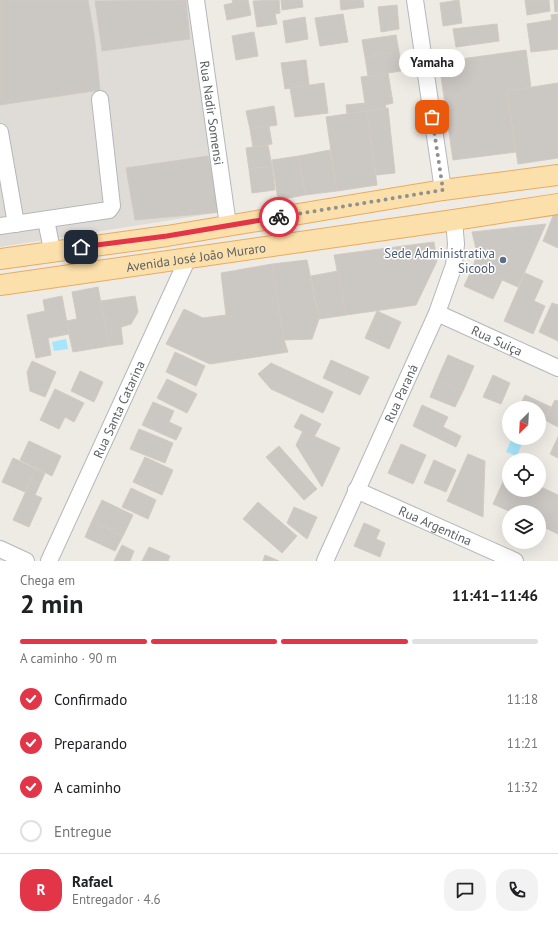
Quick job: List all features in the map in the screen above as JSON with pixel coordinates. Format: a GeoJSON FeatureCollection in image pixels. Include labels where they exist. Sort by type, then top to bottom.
{"type":"FeatureCollection","features":[{"type":"Feature","properties":{"kind":"main road","name":"Avenida José João Muraro"},"geometry":{"type":"LineString","coordinates":[[0,259],[52,250],[167,236],[443,190],[558,175]]}},
{"type":"Feature","properties":{"kind":"main road","name":"Avenida José João Muraro"},"geometry":{"type":"LineString","coordinates":[[0,285],[558,204]]}},
{"type":"Feature","properties":{"kind":"main road"},"geometry":{"type":"LineString","coordinates":[[235,224],[241,243],[247,249]]}},
{"type":"Feature","properties":{"kind":"main road"},"geometry":{"type":"LineString","coordinates":[[188,258],[192,252],[218,248],[225,244],[235,224]]}},
{"type":"Feature","properties":{"kind":"street","name":"Rua Nadir Somensi"},"geometry":{"type":"LineString","coordinates":[[196,0],[235,224]]}},
{"type":"Feature","properties":{"kind":"street"},"geometry":{"type":"LineString","coordinates":[[415,0],[443,190]]}},
{"type":"Feature","properties":{"kind":"street"},"geometry":{"type":"LineString","coordinates":[[0,226],[109,210],[112,206],[100,99]]}},
{"type":"Feature","properties":{"kind":"street"},"geometry":{"type":"LineString","coordinates":[[0,132],[16,224]]}},
{"type":"Feature","properties":{"kind":"street"},"geometry":{"type":"LineString","coordinates":[[46,220],[52,250]]}},
{"type":"Feature","properties":{"kind":"street","name":"Rua Paraná"},"geometry":{"type":"LineString","coordinates":[[325,561],[437,313],[454,265],[456,244],[454,220]]}},
{"type":"Feature","properties":{"kind":"street","name":"Rua Santa Catarina"},"geometry":{"type":"LineString","coordinates":[[49,561],[188,258]]}},
{"type":"Feature","properties":{"kind":"street","name":"Rua Suiça"},"geometry":{"type":"LineString","coordinates":[[437,313],[558,368]]}},
{"type":"Feature","properties":{"kind":"street","name":"Rua Argentina"},"geometry":{"type":"LineString","coordinates":[[356,490],[515,561]]}},
{"type":"Feature","properties":{"kind":"street"},"geometry":{"type":"LineString","coordinates":[[0,549],[26,561]]}},
{"type":"Feature","properties":{"kind":"shaded area"},"geometry":{"type":"Polygon","coordinates":[[[0,0],[187,0],[222,212],[0,247],[0,0]]]}},
{"type":"Feature","properties":{"kind":"water"},"geometry":{"type":"Polygon","coordinates":[[[66,339],[68,349],[54,351],[52,342],[66,339]]]}},
{"type":"Feature","properties":{"kind":"water"},"geometry":{"type":"Polygon","coordinates":[[[509,445],[521,445],[518,453],[506,452],[509,445]]]}},
{"type":"Feature","properties":{"kind":"building"},"geometry":{"type":"Polygon","coordinates":[[[0,0],[88,0],[94,34],[100,90],[0,105],[0,0]]]}},
{"type":"Feature","properties":{"kind":"building"},"geometry":{"type":"Polygon","coordinates":[[[186,0],[190,39],[102,51],[95,1],[186,0]]]}},
{"type":"Feature","properties":{"kind":"building"},"geometry":{"type":"Polygon","coordinates":[[[232,0],[248,0],[251,15],[227,20],[224,5],[233,3],[232,0]]]}},
{"type":"Feature","properties":{"kind":"building"},"geometry":{"type":"Polygon","coordinates":[[[279,0],[280,13],[275,14],[277,24],[257,27],[253,1],[279,0]]]}},
{"type":"Feature","properties":{"kind":"building"},"geometry":{"type":"Polygon","coordinates":[[[281,0],[302,0],[303,7],[282,10],[281,0]]]}},
{"type":"Feature","properties":{"kind":"building"},"geometry":{"type":"Polygon","coordinates":[[[340,0],[363,0],[364,7],[341,10],[340,0]]]}},
{"type":"Feature","properties":{"kind":"building"},"geometry":{"type":"Polygon","coordinates":[[[459,0],[462,23],[443,26],[440,3],[459,0]]]}},
{"type":"Feature","properties":{"kind":"building"},"geometry":{"type":"Polygon","coordinates":[[[525,0],[549,0],[550,11],[527,15],[525,0]]]}},
{"type":"Feature","properties":{"kind":"building"},"geometry":{"type":"Polygon","coordinates":[[[554,0],[558,0],[558,11],[555,12],[554,0]]]}},
{"type":"Feature","properties":{"kind":"building"},"geometry":{"type":"Polygon","coordinates":[[[397,5],[399,29],[381,32],[378,7],[397,5]]]}},
{"type":"Feature","properties":{"kind":"building"},"geometry":{"type":"Polygon","coordinates":[[[343,14],[348,42],[320,46],[315,18],[343,14]]]}},
{"type":"Feature","properties":{"kind":"building"},"geometry":{"type":"Polygon","coordinates":[[[558,14],[558,49],[531,52],[527,24],[552,20],[551,15],[558,14]]]}},
{"type":"Feature","properties":{"kind":"building"},"geometry":{"type":"Polygon","coordinates":[[[305,17],[308,39],[286,43],[283,21],[305,17]]]}},
{"type":"Feature","properties":{"kind":"building"},"geometry":{"type":"Polygon","coordinates":[[[497,24],[499,41],[456,47],[453,29],[497,24]]]}},
{"type":"Feature","properties":{"kind":"building"},"geometry":{"type":"Polygon","coordinates":[[[254,32],[258,56],[236,60],[232,36],[254,32]]]}},
{"type":"Feature","properties":{"kind":"building"},"geometry":{"type":"Polygon","coordinates":[[[396,35],[399,52],[365,57],[362,40],[396,35]]]}},
{"type":"Feature","properties":{"kind":"building"},"geometry":{"type":"Polygon","coordinates":[[[526,50],[531,88],[507,91],[516,152],[453,160],[439,62],[526,50]]]}},
{"type":"Feature","properties":{"kind":"building"},"geometry":{"type":"Polygon","coordinates":[[[399,52],[401,71],[368,76],[365,57],[399,52]]]}},
{"type":"Feature","properties":{"kind":"building"},"geometry":{"type":"Polygon","coordinates":[[[306,60],[309,85],[285,89],[281,63],[306,60]]]}},
{"type":"Feature","properties":{"kind":"building"},"geometry":{"type":"Polygon","coordinates":[[[388,73],[393,103],[385,105],[386,108],[347,114],[346,105],[365,103],[361,77],[388,73]]]}},
{"type":"Feature","properties":{"kind":"building"},"geometry":{"type":"Polygon","coordinates":[[[324,83],[328,113],[295,117],[290,88],[324,83]]]}},
{"type":"Feature","properties":{"kind":"building"},"geometry":{"type":"Polygon","coordinates":[[[558,83],[558,158],[518,164],[507,91],[558,83]]]}},
{"type":"Feature","properties":{"kind":"building"},"geometry":{"type":"Polygon","coordinates":[[[274,106],[277,125],[250,129],[246,111],[274,106]]]}},
{"type":"Feature","properties":{"kind":"building"},"geometry":{"type":"Polygon","coordinates":[[[388,108],[395,173],[376,175],[367,111],[388,108]]]}},
{"type":"Feature","properties":{"kind":"building"},"geometry":{"type":"Polygon","coordinates":[[[367,111],[377,185],[337,191],[326,117],[367,111]]]}},
{"type":"Feature","properties":{"kind":"building"},"geometry":{"type":"Polygon","coordinates":[[[269,126],[272,144],[253,147],[250,129],[269,126]]]}},
{"type":"Feature","properties":{"kind":"building"},"geometry":{"type":"Polygon","coordinates":[[[268,145],[272,166],[249,169],[246,148],[268,145]]]}},
{"type":"Feature","properties":{"kind":"building"},"geometry":{"type":"Polygon","coordinates":[[[330,150],[337,191],[305,195],[299,156],[330,150]]]}},
{"type":"Feature","properties":{"kind":"building"},"geometry":{"type":"Polygon","coordinates":[[[208,156],[222,212],[135,220],[126,168],[208,156]]]}},
{"type":"Feature","properties":{"kind":"building"},"geometry":{"type":"Polygon","coordinates":[[[299,156],[305,195],[278,200],[272,160],[299,156]]]}},
{"type":"Feature","properties":{"kind":"building"},"geometry":{"type":"Polygon","coordinates":[[[272,166],[275,190],[252,193],[249,169],[272,166]]]}},
{"type":"Feature","properties":{"kind":"building"},"geometry":{"type":"Polygon","coordinates":[[[555,211],[558,211],[558,248],[543,241],[555,211]]]}},
{"type":"Feature","properties":{"kind":"building","name":"Sede Administrativa Sicoob"},"geometry":{"type":"Polygon","coordinates":[[[546,224],[518,287],[473,267],[477,253],[472,232],[546,224]]]}},
{"type":"Feature","properties":{"kind":"building"},"geometry":{"type":"Polygon","coordinates":[[[434,242],[437,261],[416,305],[346,315],[334,255],[434,242]]]}},
{"type":"Feature","properties":{"kind":"building"},"geometry":{"type":"Polygon","coordinates":[[[307,260],[319,319],[312,339],[284,340],[272,264],[307,260]]]}},
{"type":"Feature","properties":{"kind":"building"},"geometry":{"type":"Polygon","coordinates":[[[272,264],[284,340],[288,352],[210,364],[166,344],[184,309],[203,318],[226,315],[221,273],[272,264]]]}},
{"type":"Feature","properties":{"kind":"building"},"geometry":{"type":"Polygon","coordinates":[[[473,267],[502,280],[493,299],[464,286],[473,267]]]}},
{"type":"Feature","properties":{"kind":"building"},"geometry":{"type":"Polygon","coordinates":[[[338,271],[346,315],[319,319],[311,276],[338,271]]]}},
{"type":"Feature","properties":{"kind":"building"},"geometry":{"type":"Polygon","coordinates":[[[525,273],[543,281],[534,301],[545,306],[533,334],[504,321],[525,273]]]}},
{"type":"Feature","properties":{"kind":"building"},"geometry":{"type":"Polygon","coordinates":[[[98,287],[109,346],[73,352],[66,321],[77,319],[72,292],[98,287]]]}},
{"type":"Feature","properties":{"kind":"building"},"geometry":{"type":"Polygon","coordinates":[[[62,296],[69,334],[48,338],[51,355],[36,358],[27,315],[45,311],[43,300],[62,296]]]}},
{"type":"Feature","properties":{"kind":"building"},"geometry":{"type":"Polygon","coordinates":[[[135,296],[138,312],[131,324],[121,327],[123,344],[109,346],[101,301],[135,296]]]}},
{"type":"Feature","properties":{"kind":"building"},"geometry":{"type":"Polygon","coordinates":[[[552,303],[558,305],[558,341],[539,332],[552,303]]]}},
{"type":"Feature","properties":{"kind":"building"},"geometry":{"type":"Polygon","coordinates":[[[377,311],[401,322],[389,349],[365,338],[377,311]]]}},
{"type":"Feature","properties":{"kind":"building"},"geometry":{"type":"Polygon","coordinates":[[[175,352],[205,366],[196,386],[166,372],[175,352]]]}},
{"type":"Feature","properties":{"kind":"building"},"geometry":{"type":"Polygon","coordinates":[[[448,355],[474,366],[463,391],[437,380],[448,355]]]}},
{"type":"Feature","properties":{"kind":"building"},"geometry":{"type":"Polygon","coordinates":[[[331,360],[369,377],[360,395],[323,378],[331,360]]]}},
{"type":"Feature","properties":{"kind":"building"},"geometry":{"type":"Polygon","coordinates":[[[32,361],[56,372],[45,397],[30,391],[27,372],[32,361]]]}},
{"type":"Feature","properties":{"kind":"building"},"geometry":{"type":"Polygon","coordinates":[[[271,363],[333,392],[323,413],[271,389],[258,374],[271,363]]]}},
{"type":"Feature","properties":{"kind":"building"},"geometry":{"type":"Polygon","coordinates":[[[80,371],[103,382],[94,402],[71,391],[80,371]]]}},
{"type":"Feature","properties":{"kind":"building"},"geometry":{"type":"Polygon","coordinates":[[[493,375],[510,383],[501,404],[483,397],[493,375]]]}},
{"type":"Feature","properties":{"kind":"building"},"geometry":{"type":"Polygon","coordinates":[[[167,379],[197,394],[187,413],[157,398],[167,379]]]}},
{"type":"Feature","properties":{"kind":"building"},"geometry":{"type":"Polygon","coordinates":[[[437,380],[463,391],[455,407],[430,397],[437,380]]]}},
{"type":"Feature","properties":{"kind":"building"},"geometry":{"type":"Polygon","coordinates":[[[55,389],[84,403],[74,422],[65,417],[59,429],[40,420],[55,389]]]}},
{"type":"Feature","properties":{"kind":"building"},"geometry":{"type":"Polygon","coordinates":[[[525,395],[538,401],[522,401],[525,395]]]}},
{"type":"Feature","properties":{"kind":"building"},"geometry":{"type":"Polygon","coordinates":[[[555,400],[558,401],[558,427],[546,421],[555,400]]]}},
{"type":"Feature","properties":{"kind":"building"},"geometry":{"type":"Polygon","coordinates":[[[153,402],[174,411],[169,422],[182,428],[176,440],[142,425],[153,402]]]}},
{"type":"Feature","properties":{"kind":"building"},"geometry":{"type":"Polygon","coordinates":[[[422,405],[448,417],[443,427],[461,436],[456,447],[413,426],[422,405]]]}},
{"type":"Feature","properties":{"kind":"building"},"geometry":{"type":"Polygon","coordinates":[[[546,405],[551,407],[546,418],[546,405]]]}},
{"type":"Feature","properties":{"kind":"building"},"geometry":{"type":"Polygon","coordinates":[[[301,414],[321,424],[314,437],[294,427],[301,414]]]}},
{"type":"Feature","properties":{"kind":"building"},"geometry":{"type":"Polygon","coordinates":[[[139,429],[173,443],[165,463],[130,449],[139,429]]]}},
{"type":"Feature","properties":{"kind":"building"},"geometry":{"type":"Polygon","coordinates":[[[303,431],[340,448],[322,487],[296,445],[303,431]]]}},
{"type":"Feature","properties":{"kind":"building"},"geometry":{"type":"Polygon","coordinates":[[[558,437],[558,458],[550,454],[558,437]]]}},
{"type":"Feature","properties":{"kind":"building"},"geometry":{"type":"Polygon","coordinates":[[[29,441],[61,456],[52,476],[20,460],[29,441]]]}},
{"type":"Feature","properties":{"kind":"building"},"geometry":{"type":"Polygon","coordinates":[[[401,444],[426,455],[413,484],[388,473],[401,444]]]}},
{"type":"Feature","properties":{"kind":"building"},"geometry":{"type":"Polygon","coordinates":[[[279,446],[317,489],[304,500],[266,457],[279,446]]]}},
{"type":"Feature","properties":{"kind":"building"},"geometry":{"type":"Polygon","coordinates":[[[468,454],[485,461],[483,517],[447,501],[468,454]]]}},
{"type":"Feature","properties":{"kind":"building"},"geometry":{"type":"Polygon","coordinates":[[[145,457],[173,470],[162,495],[133,482],[145,457]]]}},
{"type":"Feature","properties":{"kind":"building"},"geometry":{"type":"Polygon","coordinates":[[[13,458],[36,469],[25,492],[2,482],[13,458]]]}},
{"type":"Feature","properties":{"kind":"building"},"geometry":{"type":"Polygon","coordinates":[[[434,460],[456,470],[446,492],[424,483],[434,460]]]}},
{"type":"Feature","properties":{"kind":"building"},"geometry":{"type":"Polygon","coordinates":[[[36,469],[45,473],[35,495],[42,498],[29,527],[13,520],[36,469]]]}},
{"type":"Feature","properties":{"kind":"building"},"geometry":{"type":"Polygon","coordinates":[[[502,484],[502,497],[546,497],[546,489],[558,495],[558,534],[546,528],[546,505],[502,505],[502,508],[493,504],[502,484]]]}},
{"type":"Feature","properties":{"kind":"building"},"geometry":{"type":"Polygon","coordinates":[[[131,488],[156,500],[148,519],[122,507],[131,488]]]}},
{"type":"Feature","properties":{"kind":"building"},"geometry":{"type":"Polygon","coordinates":[[[102,500],[133,515],[123,536],[92,521],[102,500]]]}},
{"type":"Feature","properties":{"kind":"building"},"geometry":{"type":"Polygon","coordinates":[[[258,502],[297,536],[282,553],[243,519],[258,502]]]}},
{"type":"Feature","properties":{"kind":"building"},"geometry":{"type":"Polygon","coordinates":[[[294,507],[317,517],[307,539],[287,523],[294,507]]]}},
{"type":"Feature","properties":{"kind":"building"},"geometry":{"type":"Polygon","coordinates":[[[92,521],[123,536],[115,551],[85,537],[92,521]]]}},
{"type":"Feature","properties":{"kind":"building"},"geometry":{"type":"Polygon","coordinates":[[[364,523],[380,530],[376,539],[385,543],[380,557],[354,546],[364,523]]]}},
{"type":"Feature","properties":{"kind":"building"},"geometry":{"type":"Polygon","coordinates":[[[122,545],[134,551],[130,561],[114,561],[122,545]]]}},
{"type":"Feature","properties":{"kind":"building"},"geometry":{"type":"Polygon","coordinates":[[[149,547],[170,556],[168,561],[142,561],[149,547]]]}},
{"type":"Feature","properties":{"kind":"building"},"geometry":{"type":"Polygon","coordinates":[[[265,555],[279,561],[263,561],[265,555]]]}},
{"type":"Feature","properties":{"kind":"way so far"},"geometry":{"type":"LineString","coordinates":[[279,217],[443,190],[432,117]]}},
{"type":"Feature","properties":{"kind":"place","name":"Yamaha"},"geometry":{"type":"Point","coordinates":[432,117]}},
{"type":"Feature","properties":{"kind":"place","name":"Sede Administrativa Sicoob"},"geometry":{"type":"Point","coordinates":[503,260]}},
{"type":"Feature","properties":{"kind":"route"},"geometry":{"type":"LineString","coordinates":[[81,247],[167,236],[279,217]]}}]}
